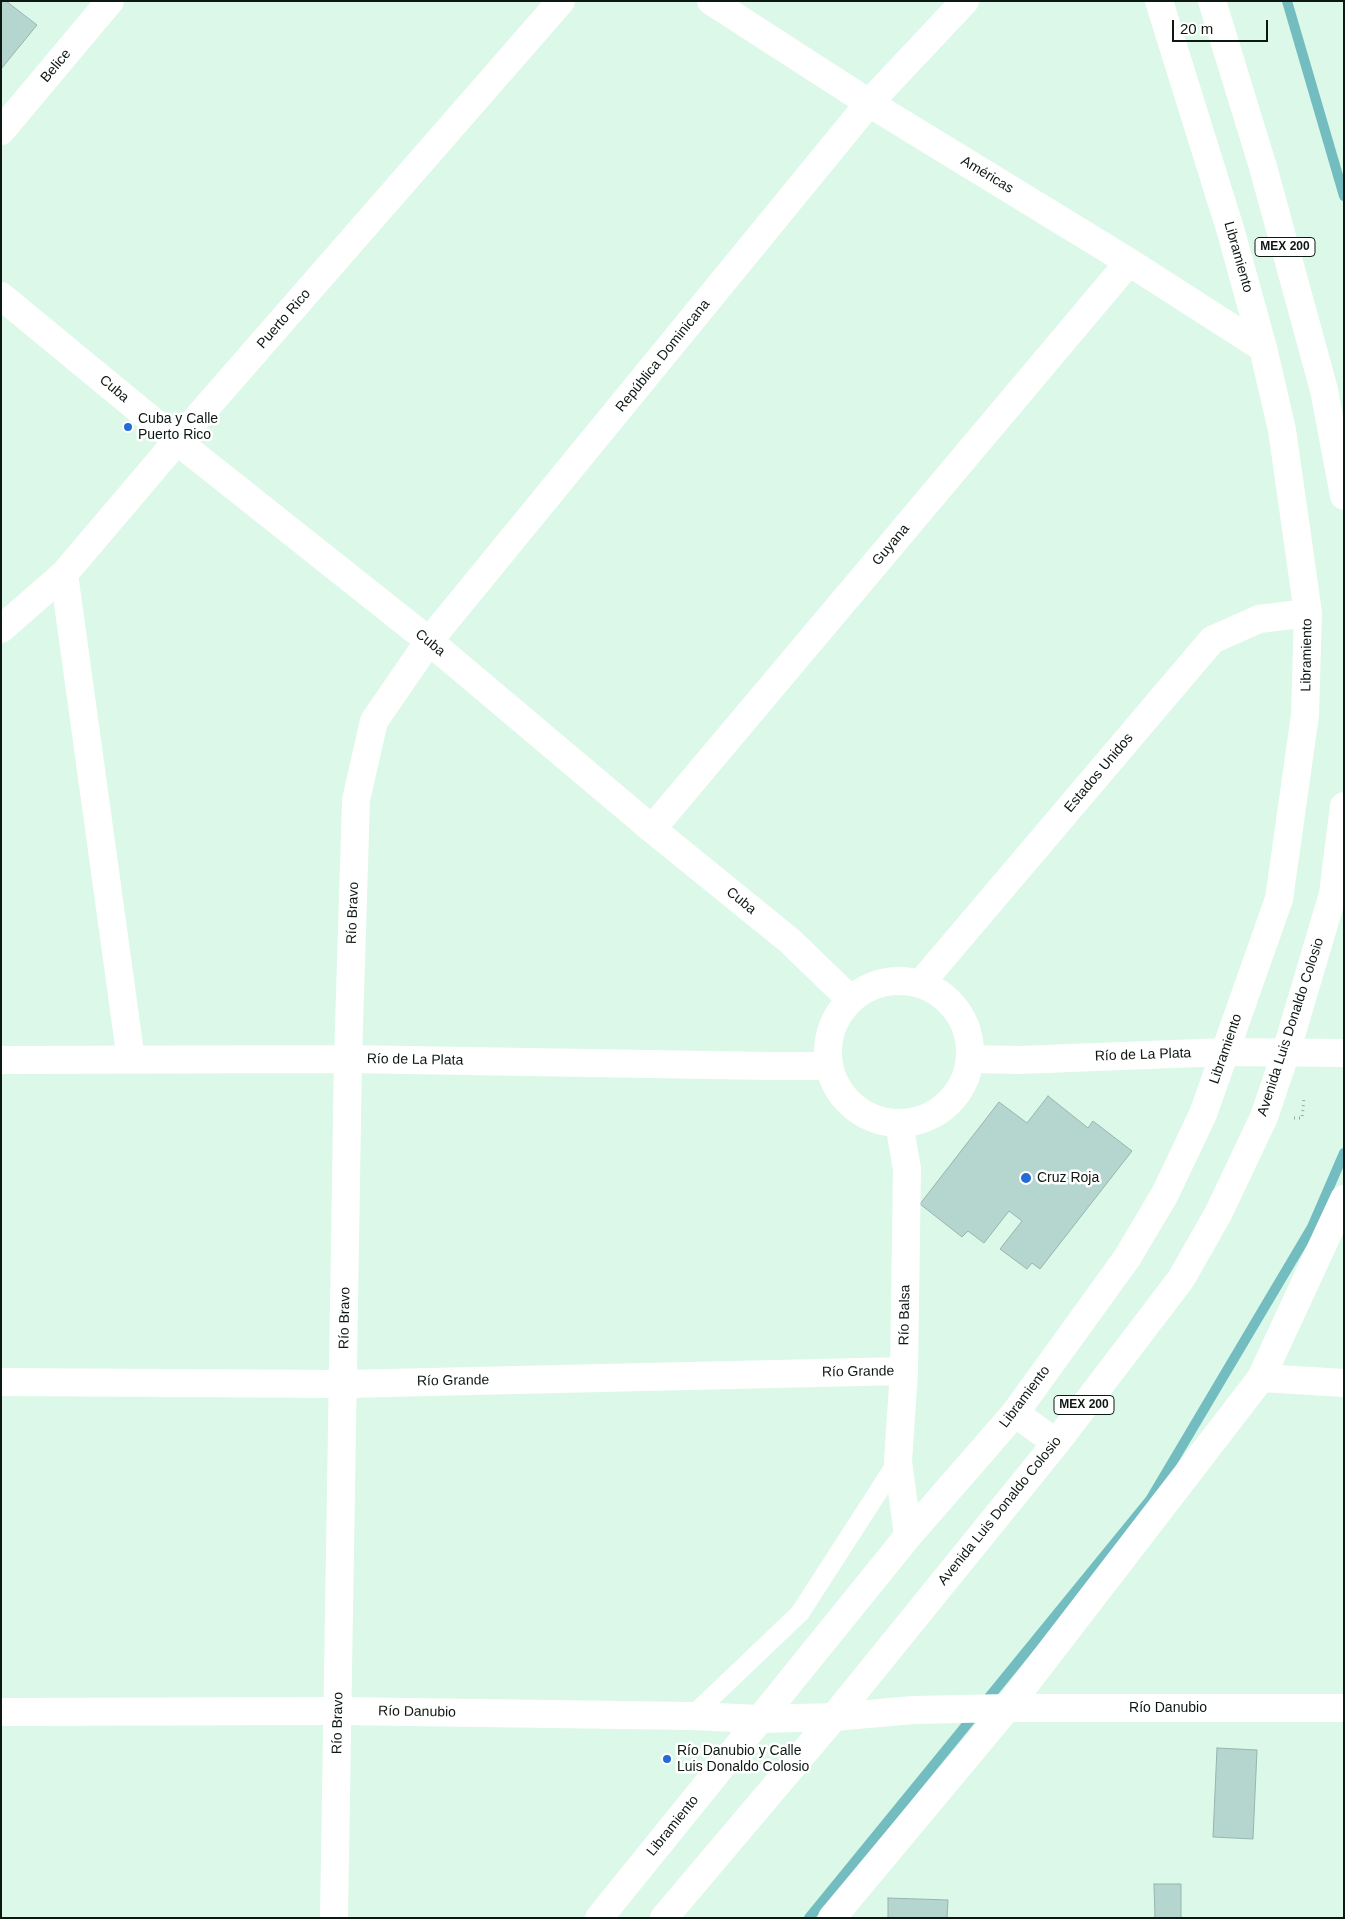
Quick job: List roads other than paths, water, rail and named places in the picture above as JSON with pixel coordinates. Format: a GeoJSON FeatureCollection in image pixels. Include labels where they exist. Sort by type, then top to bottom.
{"type":"FeatureCollection","features":[{"type":"Feature","properties":{"kind":"street","name":"Belice"},"geometry":{"type":"LineString","coordinates":[[1,131],[110,1]]}},
{"type":"Feature","properties":{"kind":"street","name":"Puerto Rico"},"geometry":{"type":"LineString","coordinates":[[1,629],[64,574],[177,441],[561,1]]}},
{"type":"Feature","properties":{"kind":"street","name":"Américas"},"geometry":{"type":"LineString","coordinates":[[711,1],[869,103],[1129,262],[1263,348]]}},
{"type":"Feature","properties":{"kind":"street","name":"República Dominicana"},"geometry":{"type":"LineString","coordinates":[[374,721],[429,642],[869,103],[965,1]]}},
{"type":"Feature","properties":{"kind":"street","name":"Libramiento"},"geometry":{"type":"LineString","coordinates":[[599,1918],[908,1536],[1015,1413],[1127,1258],[1165,1194],[1203,1114],[1279,899],[1305,716],[1308,613],[1282,430],[1263,348],[1231,232],[1159,1]]}},
{"type":"Feature","properties":{"kind":"street","name":"MEX 200"},"geometry":{"type":"LineString","coordinates":[[1212,1],[1263,167],[1324,390],[1344,496]]}},
{"type":"Feature","properties":{"kind":"street","name":"Guyana"},"geometry":{"type":"LineString","coordinates":[[652,829],[1129,262]]}},
{"type":"Feature","properties":{"kind":"street","name":"Cuba"},"geometry":{"type":"LineString","coordinates":[[1,296],[177,441],[429,642],[652,829],[790,941],[850,999]]}},
{"type":"Feature","properties":{"kind":"street"},"geometry":{"type":"LineString","coordinates":[[64,574],[131,1060]]}},
{"type":"Feature","properties":{"kind":"street","name":"Estados Unidos"},"geometry":{"type":"LineString","coordinates":[[921,983],[1212,640],[1259,619],[1308,613]]}},
{"type":"Feature","properties":{"kind":"street","name":"Río Bravo"},"geometry":{"type":"LineString","coordinates":[[334,1918],[348,1059],[356,800],[374,721]]}},
{"type":"Feature","properties":{"kind":"street","name":"Avenida Luis Donaldo Colosio"},"geometry":{"type":"LineString","coordinates":[[664,1918],[834,1717],[1056,1443],[1181,1279],[1218,1214],[1264,1117],[1286,1052],[1333,894],[1344,806]]}},
{"type":"Feature","properties":{"kind":"street"},"geometry":{"type":"LineString","coordinates":[[896,979],[921,983],[949,1000],[967,1027],[971,1059],[966,1080],[955,1098],[939,1112],[920,1121],[899,1124],[875,1120],[854,1107],[838,1089],[828,1066],[828,1041],[836,1018],[850,999],[871,985],[896,979]]}},
{"type":"Feature","properties":{"kind":"street","name":"Río de La Plata"},"geometry":{"type":"LineString","coordinates":[[971,1059],[1019,1060],[1225,1052],[1338,1053]]}},
{"type":"Feature","properties":{"kind":"street","name":"Río de La Plata"},"geometry":{"type":"LineString","coordinates":[[1,1060],[348,1059],[828,1066]]}},
{"type":"Feature","properties":{"kind":"street","name":"Río Balsa"},"geometry":{"type":"LineString","coordinates":[[899,1124],[907,1169],[904,1371],[898,1461],[908,1536]]}},
{"type":"Feature","properties":{"kind":"street"},"geometry":{"type":"LineString","coordinates":[[832,1918],[1261,1378],[1344,1199]]}},
{"type":"Feature","properties":{"kind":"street","name":"Río Grande"},"geometry":{"type":"LineString","coordinates":[[1,1382],[344,1384],[904,1371]]}},
{"type":"Feature","properties":{"kind":"street"},"geometry":{"type":"LineString","coordinates":[[1261,1378],[1344,1383]]}},
{"type":"Feature","properties":{"kind":"street"},"geometry":{"type":"LineString","coordinates":[[1015,1413],[1056,1443]]}},
{"type":"Feature","properties":{"kind":"street","name":"Río Danubio"},"geometry":{"type":"LineString","coordinates":[[1,1712],[338,1711],[692,1716],[760,1719],[834,1717],[913,1710],[1000,1708],[1344,1708]]}},
{"type":"Feature","properties":{"kind":"lane"},"geometry":{"type":"LineString","coordinates":[[692,1716],[800,1613],[898,1461]]}},
{"type":"Feature","properties":{"kind":"waterway"},"geometry":{"type":"LineString","coordinates":[[1287,1],[1344,196]]}},
{"type":"Feature","properties":{"kind":"waterway"},"geometry":{"type":"LineString","coordinates":[[809,1918],[1150,1500],[1312,1227],[1344,1153]]}},
{"type":"Feature","properties":{"kind":"place","name":"Cuba y Calle Puerto Rico"},"geometry":{"type":"Point","coordinates":[128,427]}},
{"type":"Feature","properties":{"kind":"place","name":"Cruz Roja"},"geometry":{"type":"Point","coordinates":[1026,1178]}},
{"type":"Feature","properties":{"kind":"place","name":"Río Danubio y Calle Luis Donaldo Colosio"},"geometry":{"type":"Point","coordinates":[667,1759]}}]}
